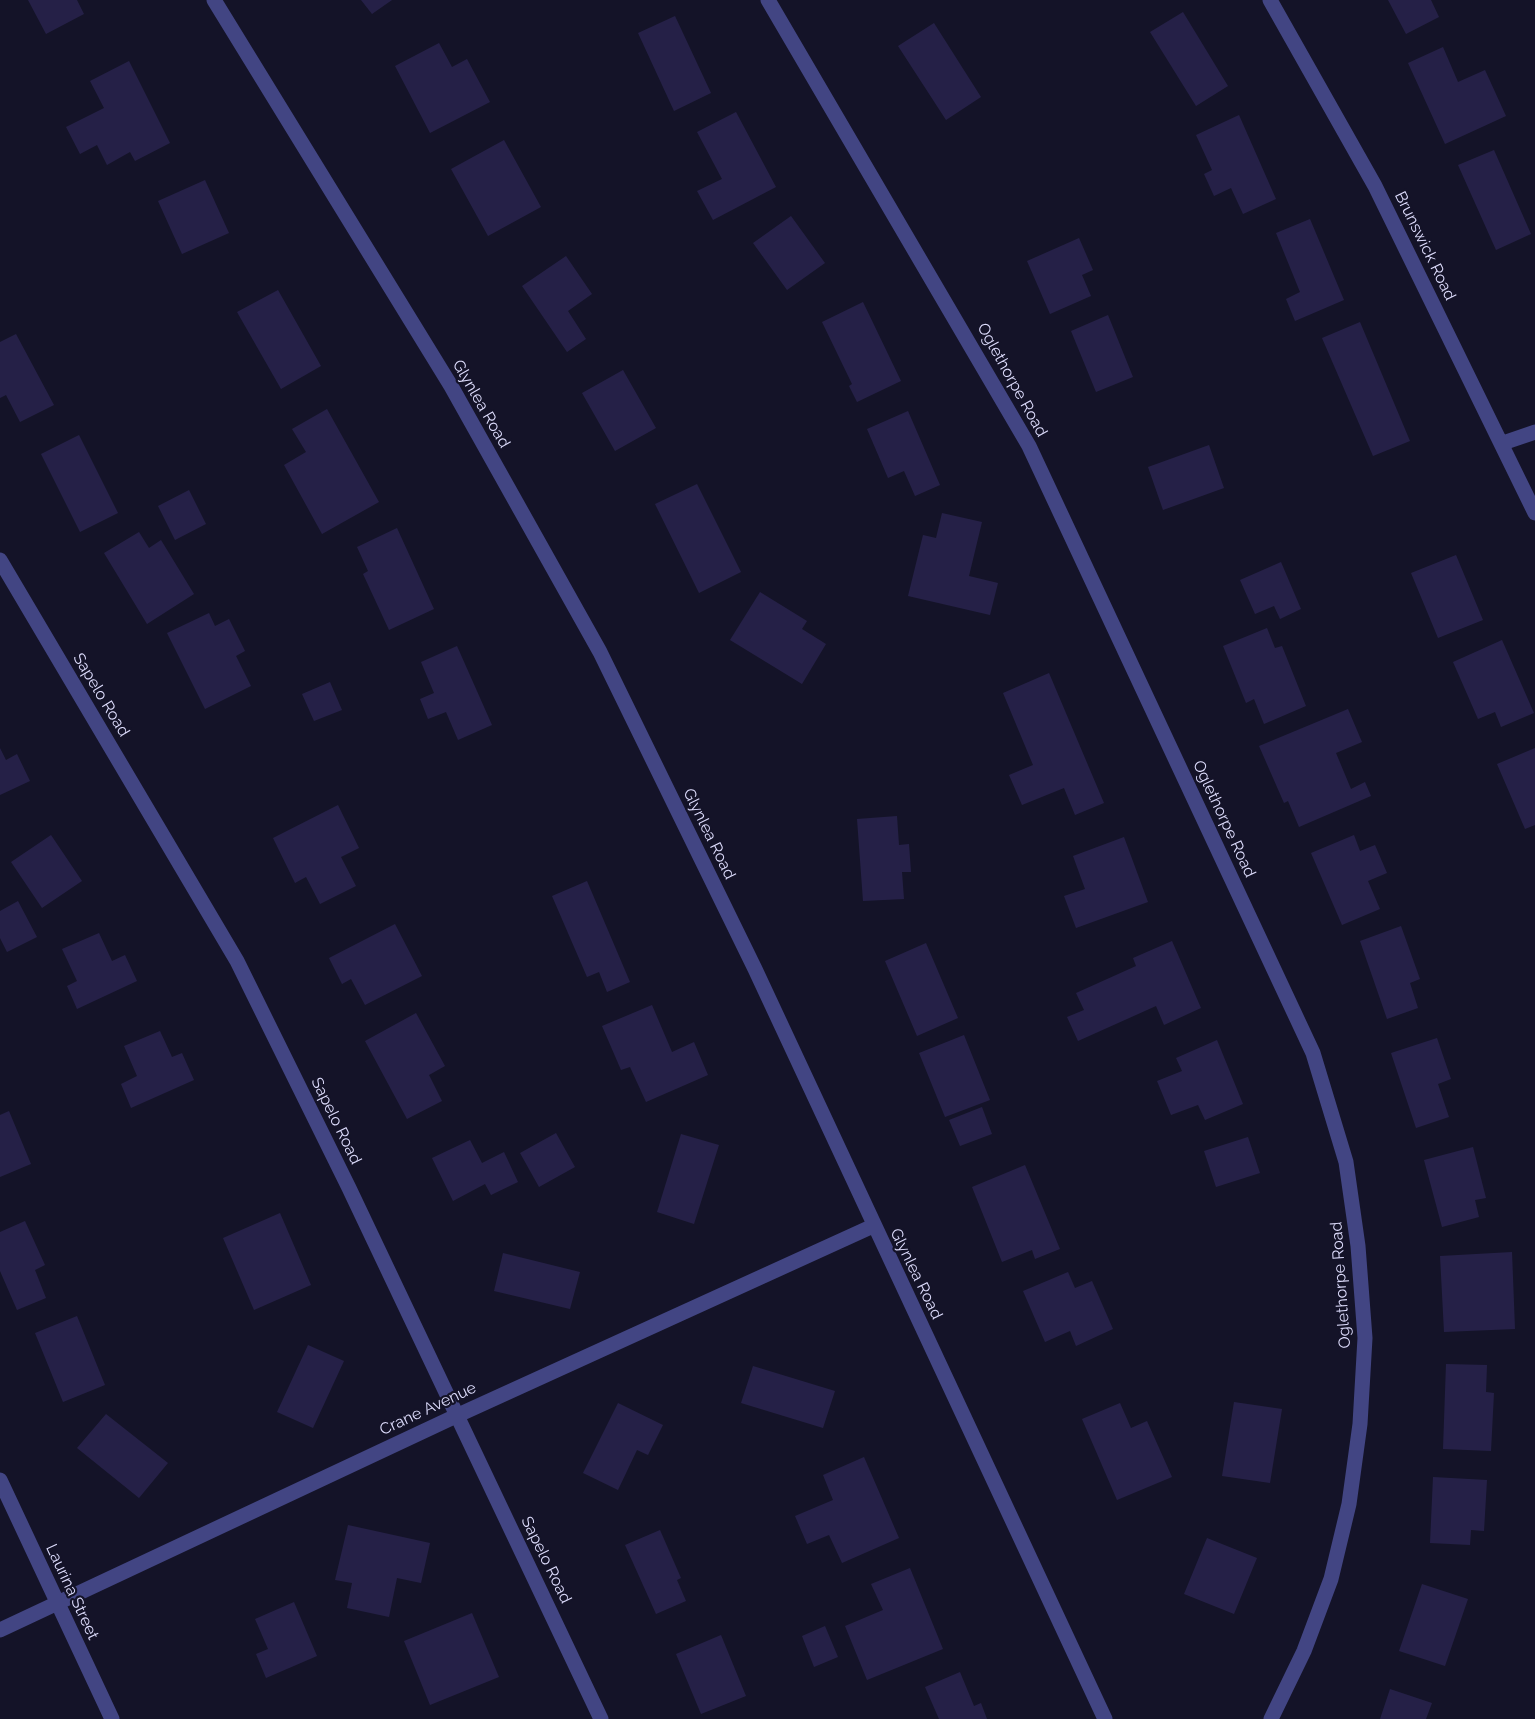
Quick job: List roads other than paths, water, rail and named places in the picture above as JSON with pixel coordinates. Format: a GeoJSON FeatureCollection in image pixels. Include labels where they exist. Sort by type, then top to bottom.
{"type":"FeatureCollection","features":[{"type":"Feature","properties":{"kind":"street","name":"Glynlea Road"},"geometry":{"type":"LineString","coordinates":[[214,0],[451,386],[600,652],[755,969],[1105,1719]]}},
{"type":"Feature","properties":{"kind":"street","name":"Oglethorpe Road"},"geometry":{"type":"LineString","coordinates":[[768,0],[1029,446],[1312,1053],[1346,1162],[1358,1246],[1365,1338],[1360,1424],[1350,1504],[1332,1580],[1304,1652],[1271,1719]]}},
{"type":"Feature","properties":{"kind":"street","name":"Brunswick Road"},"geometry":{"type":"LineString","coordinates":[[1270,0],[1375,186],[1503,443],[1535,513]]}},
{"type":"Feature","properties":{"kind":"street"},"geometry":{"type":"LineString","coordinates":[[1503,443],[1535,432]]}},
{"type":"Feature","properties":{"kind":"street","name":"Sapelo Road"},"geometry":{"type":"LineString","coordinates":[[0,560],[237,961],[349,1188],[601,1719]]}},
{"type":"Feature","properties":{"kind":"street","name":"Crane Avenue"},"geometry":{"type":"LineString","coordinates":[[0,1630],[456,1416],[873,1226]]}},
{"type":"Feature","properties":{"kind":"street","name":"Laurina Street"},"geometry":{"type":"LineString","coordinates":[[0,1480],[112,1719]]}}]}
